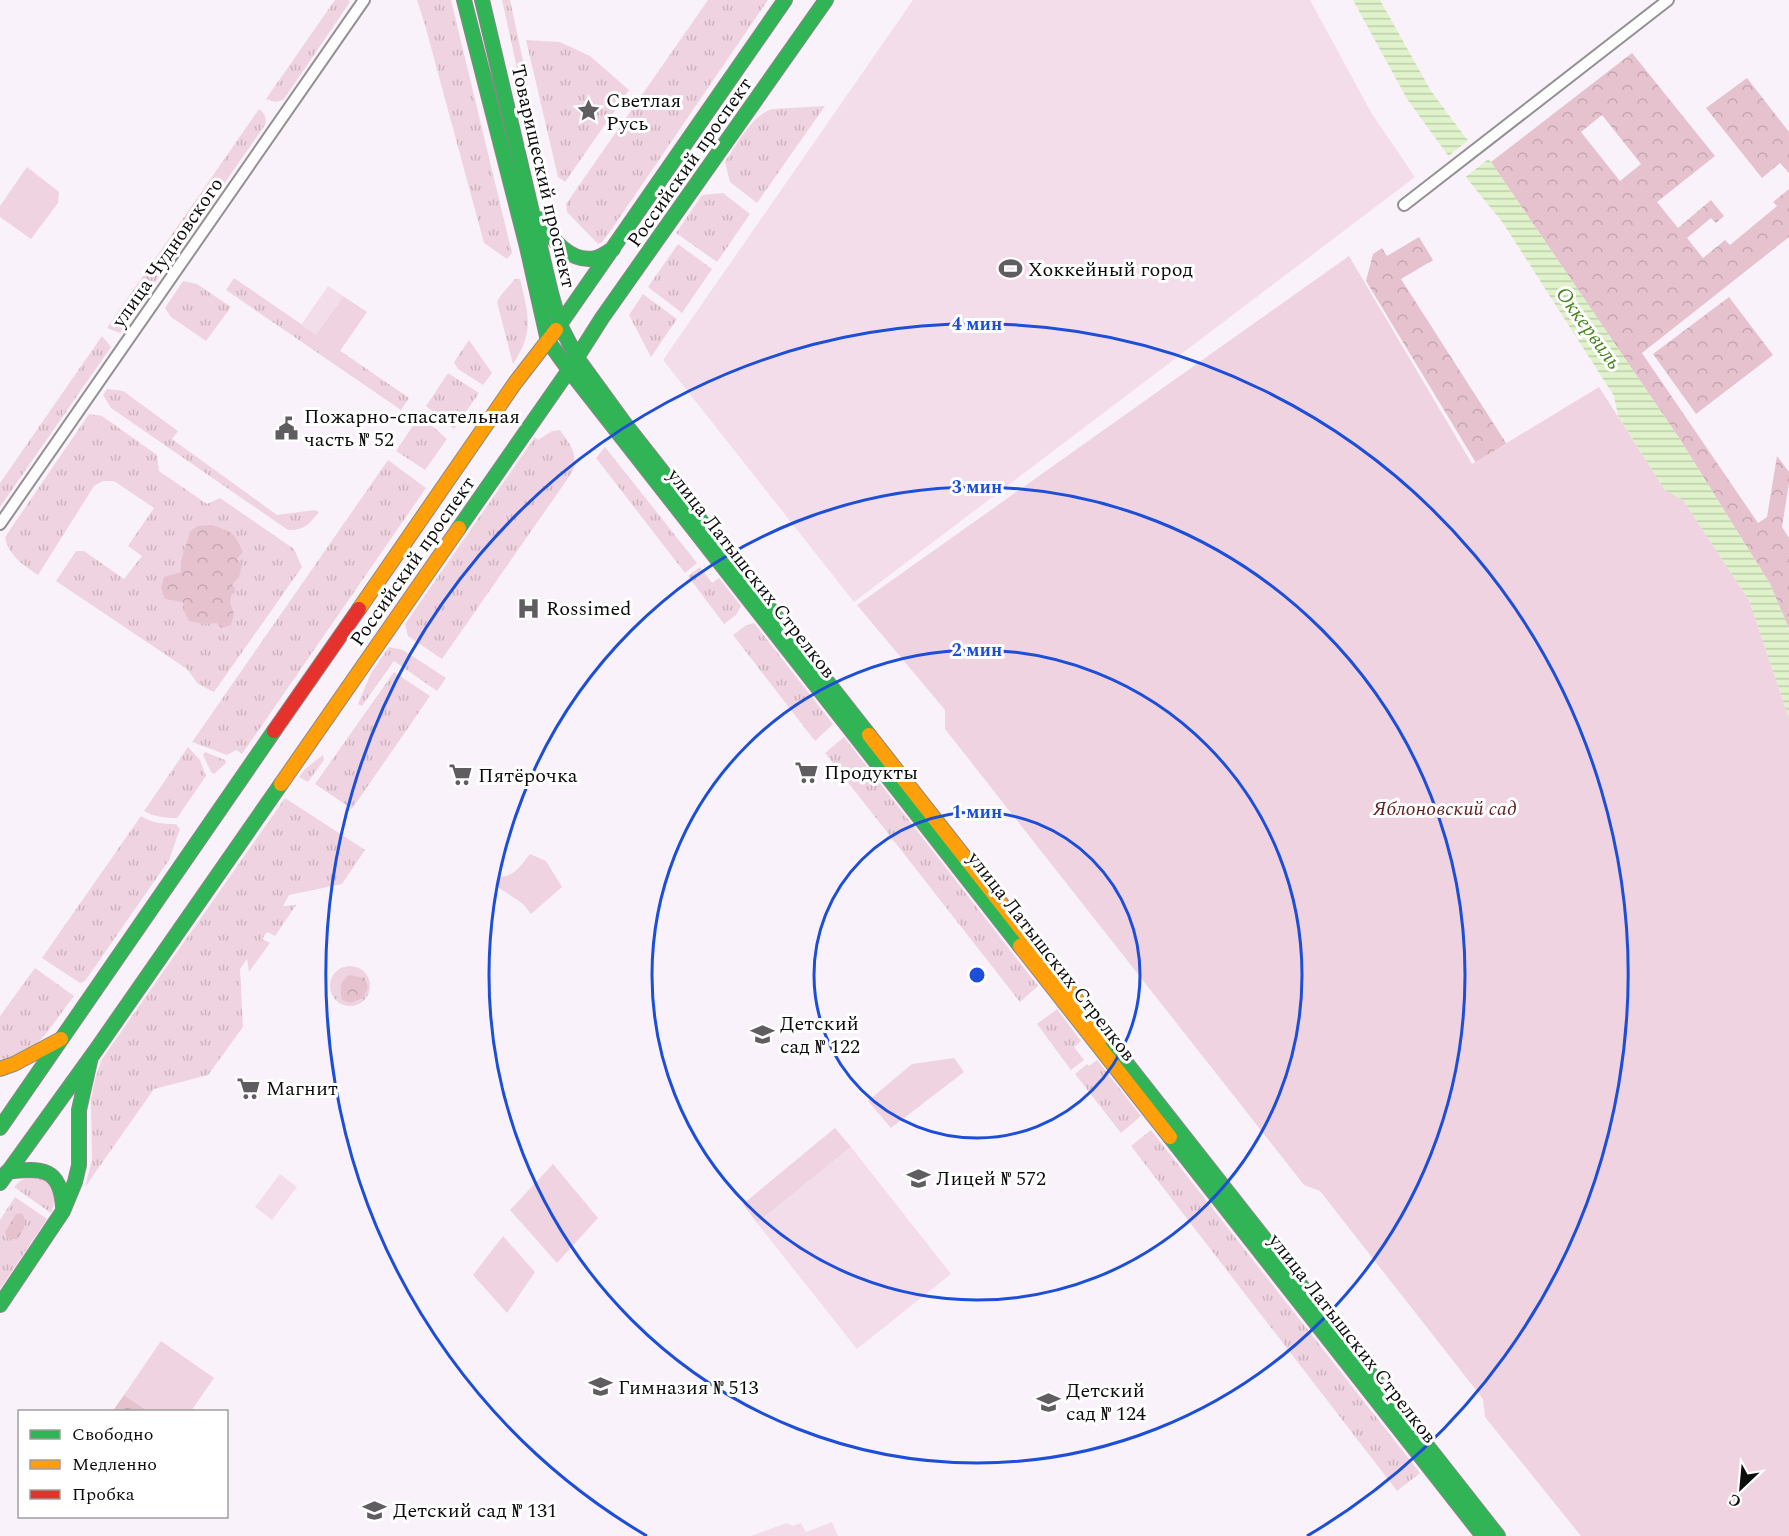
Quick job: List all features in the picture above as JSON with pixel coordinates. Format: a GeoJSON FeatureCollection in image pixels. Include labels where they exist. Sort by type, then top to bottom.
{"type":"FeatureCollection","features":[{"type":"Feature","properties":{"kind":"main road","name":"Товарищеский проспект"},"geometry":{"type":"LineString","coordinates":[[464,0],[527,247],[548,341]]}},
{"type":"Feature","properties":{"kind":"main road","name":"Товарищеский проспект"},"geometry":{"type":"LineString","coordinates":[[482,0],[550,293],[573,364]]}},
{"type":"Feature","properties":{"kind":"main road","name":"Российский проспект"},"geometry":{"type":"LineString","coordinates":[[0,1128],[515,383],[560,325],[785,0]]}},
{"type":"Feature","properties":{"kind":"main road","name":"Российский проспект"},"geometry":{"type":"LineString","coordinates":[[4,1178],[826,0]]}},
{"type":"Feature","properties":{"kind":"main road"},"geometry":{"type":"LineString","coordinates":[[532,208],[550,236],[567,252],[578,257],[594,259],[613,249]]}},
{"type":"Feature","properties":{"kind":"main road","name":"улица Латышских Стрелков"},"geometry":{"type":"LineString","coordinates":[[548,341],[573,364],[610,424],[1486,1534]]}},
{"type":"Feature","properties":{"kind":"main road","name":"Российский проспект"},"geometry":{"type":"LineString","coordinates":[[0,1069],[63,1038]]}},
{"type":"Feature","properties":{"kind":"main road","name":"Российский проспект"},"geometry":{"type":"LineString","coordinates":[[0,1305],[63,1211],[75,1182],[79,1165],[80,1110],[91,1056]]}},
{"type":"Feature","properties":{"kind":"main road","name":"Российский проспект"},"geometry":{"type":"LineString","coordinates":[[4,1178],[24,1169],[47,1172],[57,1178],[61,1187],[63,1211]]}},
{"type":"Feature","properties":{"kind":"street","name":"улица Чудновского"},"geometry":{"type":"LineString","coordinates":[[0,524],[364,0]]}},
{"type":"Feature","properties":{"kind":"street"},"geometry":{"type":"LineString","coordinates":[[1404,205],[1668,0]]}},
{"type":"Feature","properties":{"kind":"green space"},"geometry":{"type":"Polygon","coordinates":[[[335,0],[350,2],[284,99],[275,102],[266,99],[335,0]]]}},
{"type":"Feature","properties":{"kind":"green space"},"geometry":{"type":"Polygon","coordinates":[[[417,0],[451,0],[512,253],[507,259],[484,243],[417,0]]]}},
{"type":"Feature","properties":{"kind":"green space"},"geometry":{"type":"Polygon","coordinates":[[[502,0],[510,0],[528,84],[521,86],[502,0]]]}},
{"type":"Feature","properties":{"kind":"green space"},"geometry":{"type":"Polygon","coordinates":[[[708,0],[768,0],[609,233],[598,244],[567,212],[566,204],[708,0]]]}},
{"type":"Feature","properties":{"kind":"green space"},"geometry":{"type":"Polygon","coordinates":[[[526,40],[560,42],[590,56],[629,90],[565,182],[558,177],[526,40]]]}},
{"type":"Feature","properties":{"kind":"green space"},"geometry":{"type":"Polygon","coordinates":[[[1632,53],[1715,156],[1657,202],[1678,228],[1711,200],[1724,216],[1716,223],[1711,218],[1687,238],[1703,258],[1725,240],[1730,245],[1777,206],[1773,202],[1789,189],[1789,237],[1642,353],[1758,523],[1767,517],[1777,456],[1789,472],[1782,527],[1789,538],[1789,629],[1770,584],[1679,438],[1491,162],[1632,53]],[[1602,115],[1581,132],[1620,181],[1641,164],[1602,115]]]}},
{"type":"Feature","properties":{"kind":"green space"},"geometry":{"type":"Polygon","coordinates":[[[1747,78],[1789,132],[1789,173],[1780,163],[1762,178],[1706,108],[1747,78]]]}},
{"type":"Feature","properties":{"kind":"green space"},"geometry":{"type":"Polygon","coordinates":[[[825,106],[757,203],[730,182],[725,162],[757,118],[772,109],[825,106]]]}},
{"type":"Feature","properties":{"kind":"green space"},"geometry":{"type":"Polygon","coordinates":[[[259,109],[265,116],[265,125],[120,333],[107,328],[259,109]]]}},
{"type":"Feature","properties":{"kind":"green space"},"geometry":{"type":"Polygon","coordinates":[[[27,167],[59,192],[58,203],[31,239],[0,217],[0,206],[27,167]]]}},
{"type":"Feature","properties":{"kind":"green space"},"geometry":{"type":"Polygon","coordinates":[[[723,193],[750,214],[717,262],[676,233],[702,195],[723,193]]]}},
{"type":"Feature","properties":{"kind":"green space"},"geometry":{"type":"Polygon","coordinates":[[[1419,237],[1433,260],[1401,279],[1515,457],[1568,615],[1366,281],[1373,254],[1382,248],[1387,256],[1419,237]]]}},
{"type":"Feature","properties":{"kind":"green space"},"geometry":{"type":"Polygon","coordinates":[[[678,244],[712,269],[682,313],[648,287],[678,244]]]}},
{"type":"Feature","properties":{"kind":"green space","name":"Яблоновский сад"},"geometry":{"type":"Polygon","coordinates":[[[1349,256],[1472,464],[1599,387],[1665,490],[1683,500],[1749,600],[1789,718],[1789,1536],[1581,1536],[1485,1417],[1483,1399],[1320,1191],[1304,1185],[945,729],[945,710],[857,605],[1349,256]]]}},
{"type":"Feature","properties":{"kind":"green space"},"geometry":{"type":"Polygon","coordinates":[[[234,278],[409,398],[401,410],[226,290],[234,278]]]}},
{"type":"Feature","properties":{"kind":"green space"},"geometry":{"type":"Polygon","coordinates":[[[515,279],[520,279],[528,322],[524,342],[513,364],[497,302],[515,279]]]}},
{"type":"Feature","properties":{"kind":"green space"},"geometry":{"type":"Polygon","coordinates":[[[183,281],[197,284],[231,307],[206,341],[171,317],[165,308],[183,281]]]}},
{"type":"Feature","properties":{"kind":"green space"},"geometry":{"type":"Polygon","coordinates":[[[643,294],[677,319],[651,357],[629,315],[643,294]]]}},
{"type":"Feature","properties":{"kind":"green space"},"geometry":{"type":"Polygon","coordinates":[[[343,296],[367,312],[340,351],[316,335],[343,296]]]}},
{"type":"Feature","properties":{"kind":"green space"},"geometry":{"type":"Polygon","coordinates":[[[1729,297],[1773,355],[1696,414],[1653,354],[1729,297]]]}},
{"type":"Feature","properties":{"kind":"green space"},"geometry":{"type":"Polygon","coordinates":[[[102,336],[111,347],[0,507],[0,483],[102,336]]]}},
{"type":"Feature","properties":{"kind":"green space"},"geometry":{"type":"Polygon","coordinates":[[[469,340],[492,373],[483,385],[458,369],[454,362],[469,340]]]}},
{"type":"Feature","properties":{"kind":"green space"},"geometry":{"type":"Polygon","coordinates":[[[448,373],[479,393],[454,429],[426,406],[448,373]]]}},
{"type":"Feature","properties":{"kind":"green space"},"geometry":{"type":"Polygon","coordinates":[[[107,389],[123,391],[178,431],[172,439],[277,515],[315,510],[319,512],[306,526],[288,530],[111,408],[103,395],[107,389]]]}},
{"type":"Feature","properties":{"kind":"green space"},"geometry":{"type":"Polygon","coordinates":[[[89,414],[102,416],[157,455],[159,471],[207,504],[220,498],[294,549],[302,567],[214,692],[198,684],[187,669],[56,581],[76,551],[84,551],[124,579],[142,556],[128,546],[154,508],[114,481],[103,481],[94,486],[38,575],[17,559],[7,544],[5,537],[89,414]]]}},
{"type":"Feature","properties":{"kind":"green space"},"geometry":{"type":"Polygon","coordinates":[[[420,415],[447,439],[425,470],[396,451],[420,415]]]}},
{"type":"Feature","properties":{"kind":"green space"},"geometry":{"type":"Polygon","coordinates":[[[560,430],[574,454],[573,471],[442,659],[408,636],[405,624],[535,437],[538,440],[552,431],[560,430]]]}},
{"type":"Feature","properties":{"kind":"green space"},"geometry":{"type":"Polygon","coordinates":[[[605,447],[697,563],[685,573],[596,458],[605,447]]]}},
{"type":"Feature","properties":{"kind":"green space"},"geometry":{"type":"Polygon","coordinates":[[[388,460],[426,488],[242,754],[236,750],[227,755],[192,742],[388,460]]]}},
{"type":"Feature","properties":{"kind":"green space"},"geometry":{"type":"Polygon","coordinates":[[[211,525],[231,533],[243,552],[237,559],[242,565],[239,577],[232,585],[235,593],[231,595],[230,603],[234,614],[231,625],[221,628],[217,623],[203,624],[189,621],[183,602],[165,599],[161,588],[164,577],[181,572],[190,531],[198,526],[211,525]]]}},
{"type":"Feature","properties":{"kind":"green space"},"geometry":{"type":"Polygon","coordinates":[[[700,567],[712,583],[719,578],[741,606],[736,615],[724,624],[688,576],[700,567]]]}},
{"type":"Feature","properties":{"kind":"green space"},"geometry":{"type":"Polygon","coordinates":[[[754,623],[833,724],[815,741],[733,635],[745,626],[754,623]]]}},
{"type":"Feature","properties":{"kind":"green space"},"geometry":{"type":"Polygon","coordinates":[[[389,647],[403,650],[446,678],[437,691],[394,661],[362,706],[358,704],[371,673],[389,647]]]}},
{"type":"Feature","properties":{"kind":"green space"},"geometry":{"type":"Polygon","coordinates":[[[394,672],[430,696],[352,809],[315,784],[394,672]]]}},
{"type":"Feature","properties":{"kind":"green space"},"geometry":{"type":"Polygon","coordinates":[[[844,737],[1038,986],[1020,1002],[825,753],[844,737]]]}},
{"type":"Feature","properties":{"kind":"green space"},"geometry":{"type":"Polygon","coordinates":[[[188,747],[200,760],[206,776],[177,818],[160,817],[144,811],[188,747]]]}},
{"type":"Feature","properties":{"kind":"green space"},"geometry":{"type":"Polygon","coordinates":[[[205,752],[225,760],[226,763],[214,774],[203,755],[205,752]]]}},
{"type":"Feature","properties":{"kind":"green space"},"geometry":{"type":"Polygon","coordinates":[[[323,755],[324,760],[308,782],[299,777],[305,769],[323,755]]]}},
{"type":"Feature","properties":{"kind":"green space"},"geometry":{"type":"Polygon","coordinates":[[[285,798],[365,850],[342,884],[289,895],[283,906],[296,905],[275,936],[267,932],[262,939],[270,943],[249,972],[247,959],[240,969],[243,1027],[208,1075],[154,1089],[85,1187],[92,1160],[91,1100],[102,1059],[285,798]]]}},
{"type":"Feature","properties":{"kind":"green space"},"geometry":{"type":"Polygon","coordinates":[[[141,816],[153,822],[176,824],[180,829],[169,860],[85,981],[80,983],[42,958],[141,816]]]}},
{"type":"Feature","properties":{"kind":"green space"},"geometry":{"type":"Polygon","coordinates":[[[530,854],[546,861],[562,887],[531,914],[523,904],[495,885],[500,877],[510,875],[530,854]]]}},
{"type":"Feature","properties":{"kind":"green space"},"geometry":{"type":"Polygon","coordinates":[[[350,966],[358,967],[364,972],[369,978],[369,994],[364,1000],[358,1005],[350,1006],[342,1005],[336,1000],[331,994],[330,986],[331,978],[336,972],[342,967],[350,966]]]}},
{"type":"Feature","properties":{"kind":"green space"},"geometry":{"type":"Polygon","coordinates":[[[35,968],[74,996],[35,1045],[0,1064],[0,1016],[35,968]]]}},
{"type":"Feature","properties":{"kind":"green space"},"geometry":{"type":"Polygon","coordinates":[[[349,975],[365,978],[368,988],[363,998],[351,1003],[342,1000],[341,992],[342,983],[349,975]]]}},
{"type":"Feature","properties":{"kind":"green space"},"geometry":{"type":"Polygon","coordinates":[[[1057,1009],[1081,1041],[1074,1047],[1084,1060],[1071,1070],[1037,1024],[1057,1009]]]}},
{"type":"Feature","properties":{"kind":"green space"},"geometry":{"type":"Polygon","coordinates":[[[954,1058],[964,1072],[891,1128],[868,1101],[912,1064],[954,1058]]]}},
{"type":"Feature","properties":{"kind":"green space"},"geometry":{"type":"Polygon","coordinates":[[[1097,1060],[1141,1116],[1121,1133],[1075,1074],[1087,1064],[1089,1066],[1097,1060]]]}},
{"type":"Feature","properties":{"kind":"green space"},"geometry":{"type":"Polygon","coordinates":[[[835,1128],[851,1147],[757,1223],[743,1204],[835,1128]]]}},
{"type":"Feature","properties":{"kind":"green space"},"geometry":{"type":"Polygon","coordinates":[[[1151,1130],[1420,1473],[1397,1491],[1131,1146],[1151,1130]]]}},
{"type":"Feature","properties":{"kind":"green space"},"geometry":{"type":"Polygon","coordinates":[[[553,1164],[598,1218],[557,1263],[510,1210],[553,1164]]]}},
{"type":"Feature","properties":{"kind":"green space"},"geometry":{"type":"Polygon","coordinates":[[[32,1176],[46,1180],[53,1188],[54,1200],[51,1213],[14,1187],[20,1181],[32,1176]]]}},
{"type":"Feature","properties":{"kind":"green space"},"geometry":{"type":"Polygon","coordinates":[[[15,1197],[47,1219],[0,1289],[0,1220],[15,1197]]]}},
{"type":"Feature","properties":{"kind":"green space"},"geometry":{"type":"Polygon","coordinates":[[[22,1213],[25,1224],[21,1233],[17,1239],[8,1239],[5,1232],[16,1214],[22,1213]]]}},
{"type":"Feature","properties":{"kind":"green space"},"geometry":{"type":"Polygon","coordinates":[[[503,1236],[535,1272],[507,1313],[473,1275],[503,1236]]]}},
{"type":"Feature","properties":{"kind":"green space"},"geometry":{"type":"Polygon","coordinates":[[[161,1341],[214,1378],[192,1410],[146,1410],[124,1395],[161,1341]]]}},
{"type":"Feature","properties":{"kind":"green space"},"geometry":{"type":"Polygon","coordinates":[[[124,1395],[146,1410],[113,1410],[124,1395]]]}},
{"type":"Feature","properties":{"kind":"shaded area","name":"Хоккейный город"},"geometry":{"type":"Polygon","coordinates":[[[913,0],[1310,0],[1372,114],[1415,177],[854,602],[663,360],[913,0]]]}},
{"type":"Feature","properties":{"kind":"shaded area"},"geometry":{"type":"Polygon","coordinates":[[[328,286],[343,296],[316,335],[301,325],[328,286]]]}},
{"type":"Feature","properties":{"kind":"shaded area"},"geometry":{"type":"Polygon","coordinates":[[[851,1147],[951,1274],[857,1349],[757,1223],[851,1147]]]}},
{"type":"Feature","properties":{"kind":"shaded area"},"geometry":{"type":"Polygon","coordinates":[[[280,1174],[297,1187],[272,1220],[255,1207],[280,1174]]]}},
{"type":"Feature","properties":{"kind":"shaded area"},"geometry":{"type":"Polygon","coordinates":[[[832,1522],[838,1536],[751,1536],[787,1523],[793,1526],[801,1523],[806,1532],[832,1522]]]}},
{"type":"Feature","properties":{"kind":"water","name":"Оккервиль"},"geometry":{"type":"Polygon","coordinates":[[[1353,0],[1380,0],[1431,91],[1466,138],[1491,162],[1679,438],[1770,584],[1789,629],[1789,718],[1749,600],[1683,500],[1665,490],[1618,416],[1614,396],[1503,223],[1447,154],[1407,99],[1353,0]]]}},
{"type":"Feature","properties":{"kind":"pier"},"geometry":{"type":"Polygon","coordinates":[[[1471,138],[1491,157],[1463,179],[1446,158],[1471,138]]]}},
{"type":"Feature","properties":{"kind":"traffic: fast"},"geometry":{"type":"LineString","coordinates":[[464,0],[527,247],[548,341]]}},
{"type":"Feature","properties":{"kind":"traffic: fast"},"geometry":{"type":"LineString","coordinates":[[482,0],[560,325]]}},
{"type":"Feature","properties":{"kind":"traffic: fast"},"geometry":{"type":"LineString","coordinates":[[556,330],[785,0]]}},
{"type":"Feature","properties":{"kind":"traffic: fast"},"geometry":{"type":"LineString","coordinates":[[459,528],[569,370],[602,318],[826,0]]}},
{"type":"Feature","properties":{"kind":"traffic: fast"},"geometry":{"type":"LineString","coordinates":[[539,219],[562,248],[578,257],[596,258],[613,249]]}},
{"type":"Feature","properties":{"kind":"traffic: fast"},"geometry":{"type":"LineString","coordinates":[[560,325],[577,358]]}},
{"type":"Feature","properties":{"kind":"traffic: fast"},"geometry":{"type":"LineString","coordinates":[[548,341],[569,370]]}},
{"type":"Feature","properties":{"kind":"traffic: fast"},"geometry":{"type":"LineString","coordinates":[[577,358],[625,424],[869,735]]}},
{"type":"Feature","properties":{"kind":"traffic: fast"},"geometry":{"type":"LineString","coordinates":[[569,370],[1020,946]]}},
{"type":"Feature","properties":{"kind":"traffic: fast"},"geometry":{"type":"LineString","coordinates":[[0,1128],[274,731]]}},
{"type":"Feature","properties":{"kind":"traffic: fast"},"geometry":{"type":"LineString","coordinates":[[0,1183],[96,1050],[281,784]]}},
{"type":"Feature","properties":{"kind":"traffic: fast"},"geometry":{"type":"LineString","coordinates":[[1105,1036],[1498,1536]]}},
{"type":"Feature","properties":{"kind":"traffic: fast"},"geometry":{"type":"LineString","coordinates":[[0,1305],[63,1211],[75,1182],[79,1165],[79,1110],[90,1061]]}},
{"type":"Feature","properties":{"kind":"traffic: fast"},"geometry":{"type":"LineString","coordinates":[[1170,1137],[1483,1536]]}},
{"type":"Feature","properties":{"kind":"traffic: fast"},"geometry":{"type":"LineString","coordinates":[[7,1172],[30,1170],[47,1173],[58,1185],[63,1208]]}},
{"type":"Feature","properties":{"kind":"traffic: slow"},"geometry":{"type":"LineString","coordinates":[[359,609],[515,383],[556,330]]}},
{"type":"Feature","properties":{"kind":"traffic: slow"},"geometry":{"type":"LineString","coordinates":[[281,784],[459,528]]}},
{"type":"Feature","properties":{"kind":"traffic: slow"},"geometry":{"type":"LineString","coordinates":[[869,735],[1105,1036]]}},
{"type":"Feature","properties":{"kind":"traffic: slow"},"geometry":{"type":"LineString","coordinates":[[1020,946],[1170,1137]]}},
{"type":"Feature","properties":{"kind":"traffic: slow"},"geometry":{"type":"LineString","coordinates":[[0,1069],[61,1039]]}},
{"type":"Feature","properties":{"kind":"traffic: jam"},"geometry":{"type":"LineString","coordinates":[[274,731],[359,609]]}},
{"type":"Feature","properties":{"kind":"place","name":"Светлая Русь"},"geometry":{"type":"Point","coordinates":[588,111]}},
{"type":"Feature","properties":{"kind":"place","name":"Хоккейный город"},"geometry":{"type":"Point","coordinates":[1010,269]}},
{"type":"Feature","properties":{"kind":"place","name":"Пожарно-спасательная часть № 52"},"geometry":{"type":"Point","coordinates":[286,428]}},
{"type":"Feature","properties":{"kind":"place","name":"Rossimed"},"geometry":{"type":"Point","coordinates":[528,608]}},
{"type":"Feature","properties":{"kind":"place","name":"Продукты"},"geometry":{"type":"Point","coordinates":[806,772]}},
{"type":"Feature","properties":{"kind":"place","name":"Пятёрочка"},"geometry":{"type":"Point","coordinates":[460,775]}},
{"type":"Feature","properties":{"kind":"place","name":"Детский сад № 122"},"geometry":{"type":"Point","coordinates":[762,1034]}},
{"type":"Feature","properties":{"kind":"place","name":"Магнит"},"geometry":{"type":"Point","coordinates":[248,1088]}},
{"type":"Feature","properties":{"kind":"place","name":"Лицей № 572"},"geometry":{"type":"Point","coordinates":[918,1178]}},
{"type":"Feature","properties":{"kind":"place","name":"Гимназия № 513"},"geometry":{"type":"Point","coordinates":[600,1387]}},
{"type":"Feature","properties":{"kind":"place","name":"Детский сад № 124"},"geometry":{"type":"Point","coordinates":[1048,1402]}},
{"type":"Feature","properties":{"kind":"place","name":"Детский сад № 131"},"geometry":{"type":"Point","coordinates":[375,1510]}}]}
